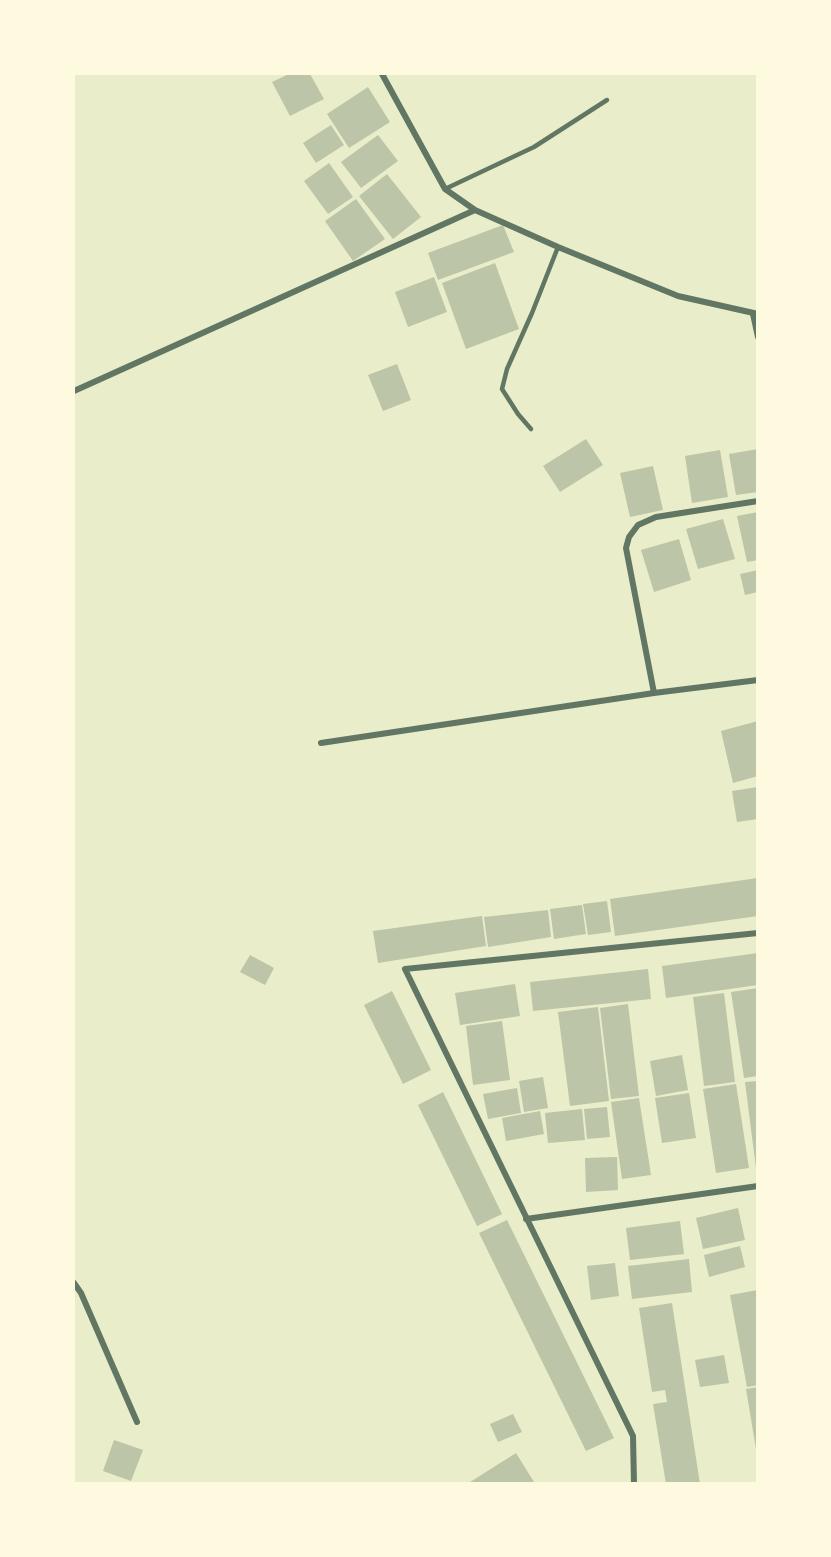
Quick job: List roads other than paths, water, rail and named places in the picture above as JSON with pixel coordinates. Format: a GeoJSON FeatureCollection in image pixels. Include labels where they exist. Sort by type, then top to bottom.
{"type":"FeatureCollection","features":[{"type":"Feature","properties":{"kind":"street"},"geometry":{"type":"LineString","coordinates":[[382,74],[445,189],[475,210],[678,296],[755,314],[758,337]]}},
{"type":"Feature","properties":{"kind":"street"},"geometry":{"type":"LineString","coordinates":[[74,391],[475,210]]}},
{"type":"Feature","properties":{"kind":"street"},"geometry":{"type":"LineString","coordinates":[[654,693],[626,548],[629,537],[638,525],[656,517],[758,501]]}},
{"type":"Feature","properties":{"kind":"street"},"geometry":{"type":"LineString","coordinates":[[321,743],[654,693],[758,681]]}},
{"type":"Feature","properties":{"kind":"street"},"geometry":{"type":"LineString","coordinates":[[634,1484],[633,1436],[405,969],[758,933]]}},
{"type":"Feature","properties":{"kind":"street"},"geometry":{"type":"LineString","coordinates":[[526,1219],[758,1186]]}},
{"type":"Feature","properties":{"kind":"street"},"geometry":{"type":"LineString","coordinates":[[74,1283],[81,1293],[137,1422]]}},
{"type":"Feature","properties":{"kind":"lane"},"geometry":{"type":"LineString","coordinates":[[445,189],[534,147],[608,100]]}},
{"type":"Feature","properties":{"kind":"lane"},"geometry":{"type":"LineString","coordinates":[[531,429],[502,389],[507,369],[558,247]]}}]}
